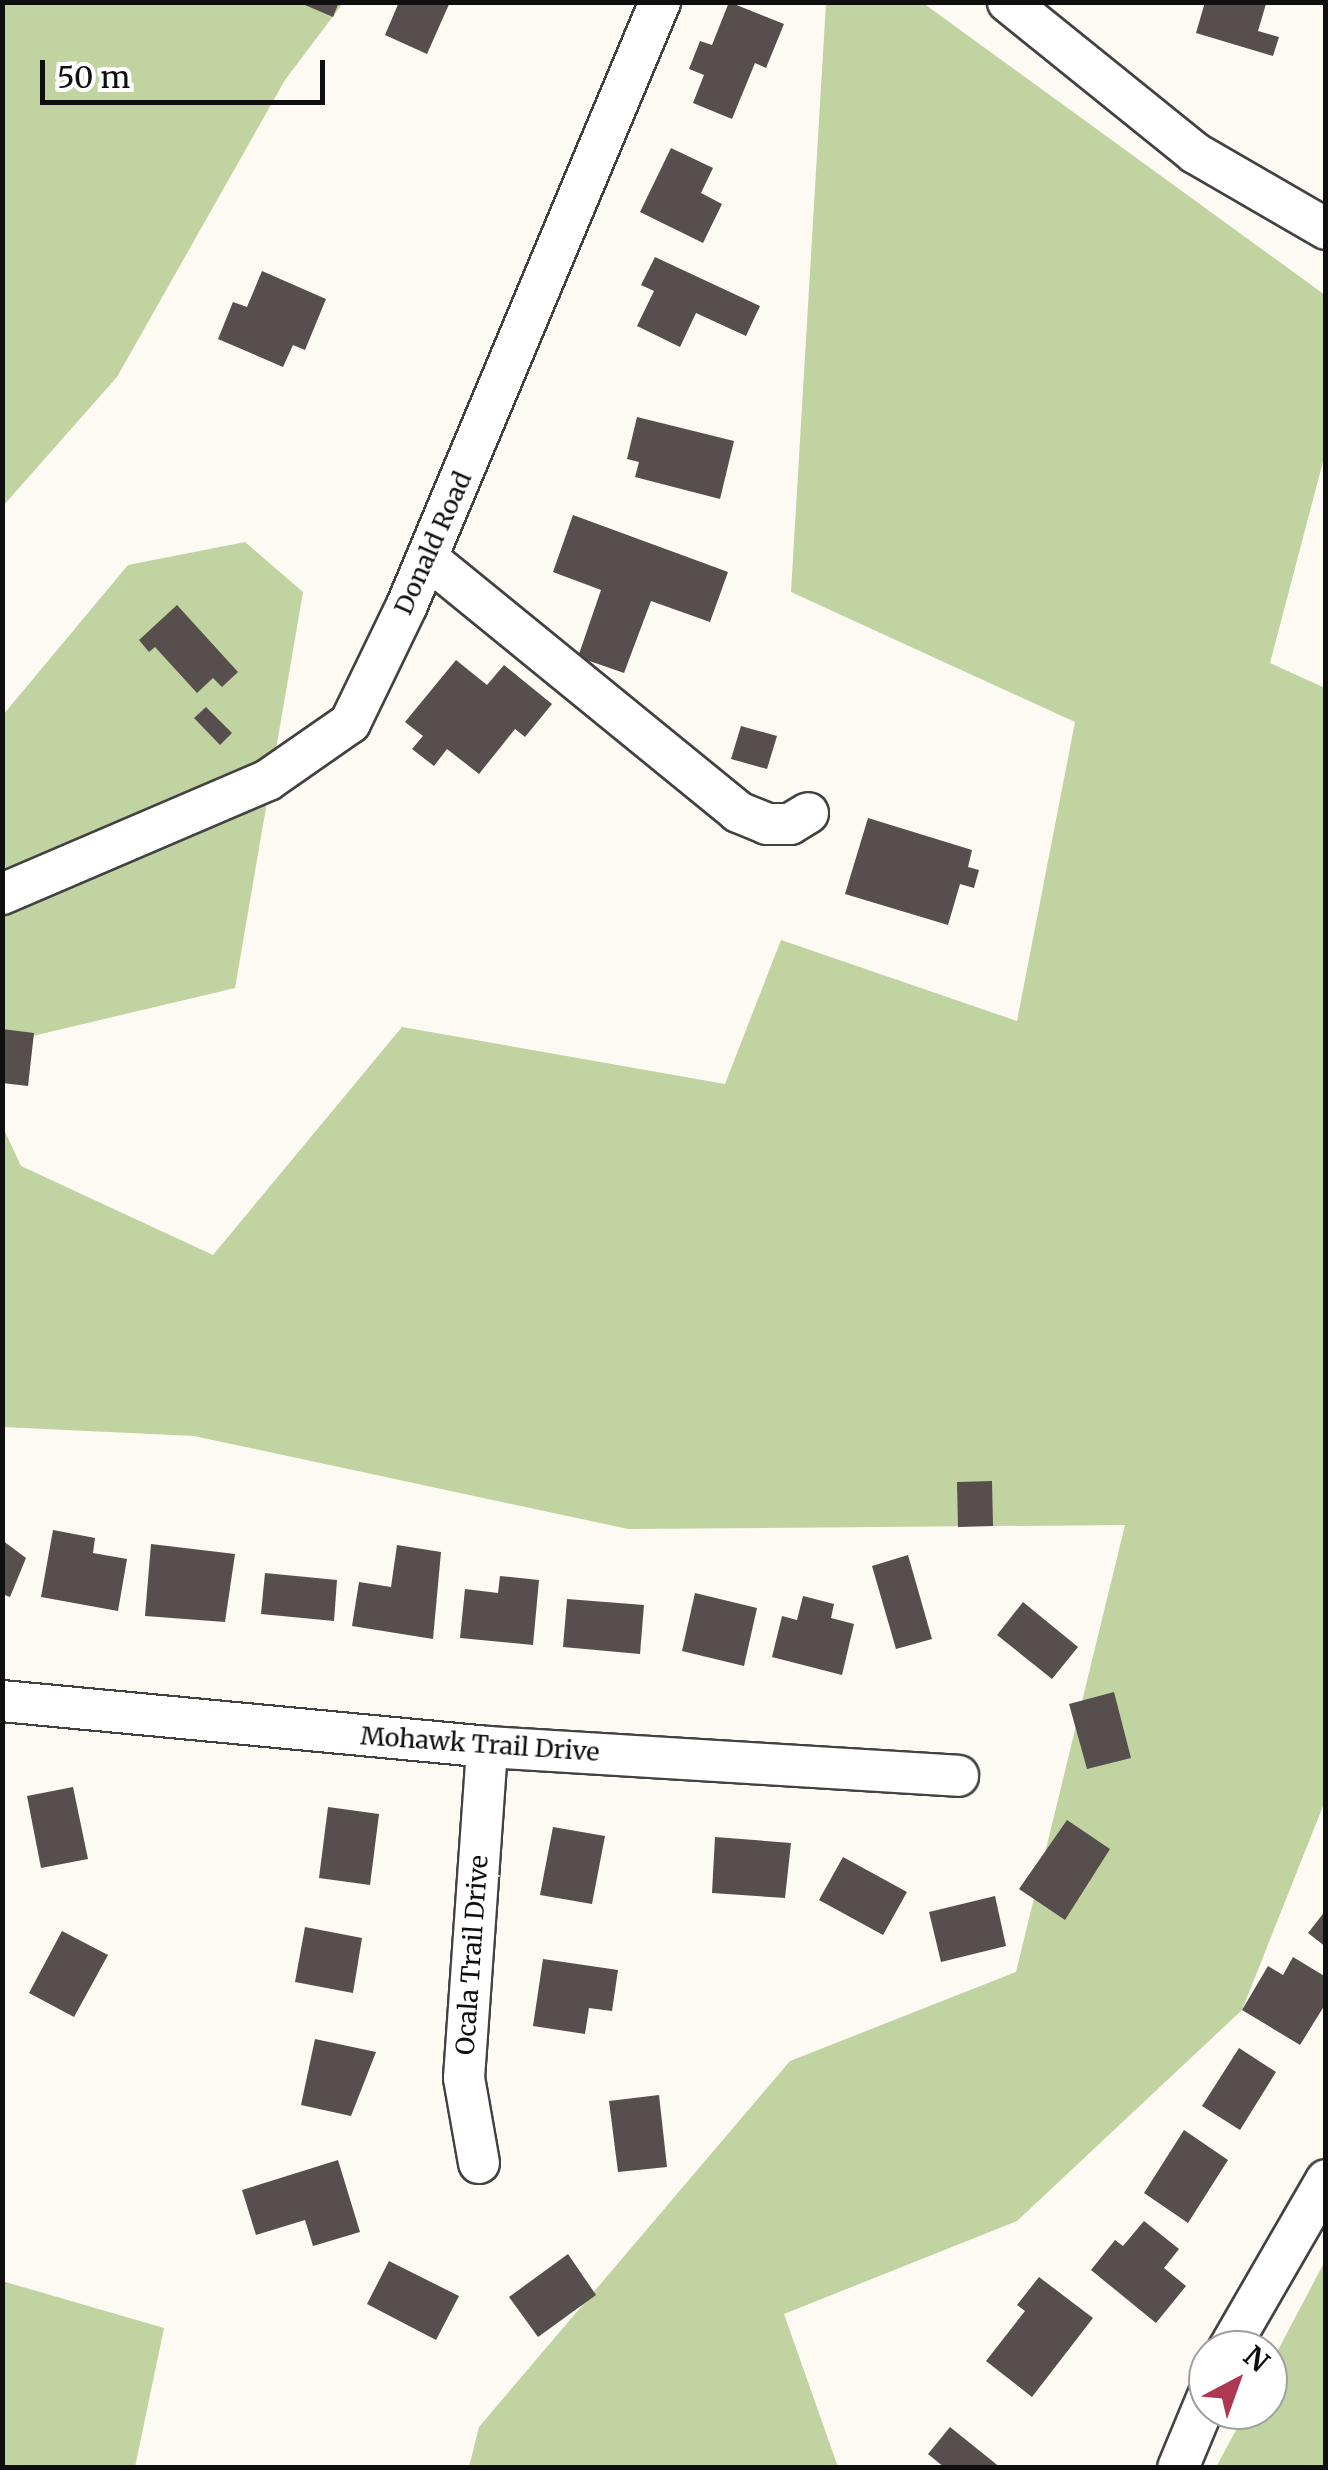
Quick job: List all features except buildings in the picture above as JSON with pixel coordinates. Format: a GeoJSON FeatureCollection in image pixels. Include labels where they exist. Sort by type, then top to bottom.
{"type":"FeatureCollection","features":[{"type":"Feature","properties":{"kind":"street","name":"Donald Road"},"geometry":{"type":"LineString","coordinates":[[2,894],[268,780],[350,723],[428,558],[660,2]]}},
{"type":"Feature","properties":{"kind":"street"},"geometry":{"type":"LineString","coordinates":[[1008,2],[1195,153],[1326,230]]}},
{"type":"Feature","properties":{"kind":"street"},"geometry":{"type":"LineString","coordinates":[[428,558],[738,812],[767,824],[790,824],[808,813]]}},
{"type":"Feature","properties":{"kind":"street","name":"Mohawk Trail Drive"},"geometry":{"type":"LineString","coordinates":[[2,1701],[487,1746],[958,1776]]}},
{"type":"Feature","properties":{"kind":"street","name":"Ocala Trail Drive"},"geometry":{"type":"LineString","coordinates":[[479,2163],[464,2078],[487,1746]]}},
{"type":"Feature","properties":{"kind":"street"},"geometry":{"type":"LineString","coordinates":[[1240,2330],[1326,2180]]}},
{"type":"Feature","properties":{"kind":"street"},"geometry":{"type":"LineString","coordinates":[[1178,2468],[1194,2430]]}},
{"type":"Feature","properties":{"kind":"green space"},"geometry":{"type":"Polygon","coordinates":[[[3,3],[343,3],[285,80],[117,377],[3,506],[3,3]]]}},
{"type":"Feature","properties":{"kind":"green space"},"geometry":{"type":"Polygon","coordinates":[[[826,3],[923,3],[1325,295],[1325,454],[1270,663],[1325,688],[1325,1801],[1242,2010],[1017,2221],[784,2314],[838,2467],[469,2467],[479,2427],[790,2061],[1016,1972],[1125,1525],[628,1529],[194,1436],[3,1427],[2,1125],[21,1166],[213,1255],[402,1027],[725,1084],[781,940],[1017,1021],[1075,722],[791,592],[826,3]]]}},
{"type":"Feature","properties":{"kind":"green space"},"geometry":{"type":"Polygon","coordinates":[[[245,542],[303,592],[235,988],[3,1043],[3,715],[128,565],[245,542]]]}},
{"type":"Feature","properties":{"kind":"green space"},"geometry":{"type":"Polygon","coordinates":[[[1325,2261],[1325,2467],[1216,2467],[1236,2430],[1288,2430],[1288,2331],[1325,2261]]]}},
{"type":"Feature","properties":{"kind":"green space"},"geometry":{"type":"Polygon","coordinates":[[[2,2281],[164,2328],[135,2467],[3,2467],[2,2281]]]}}]}
